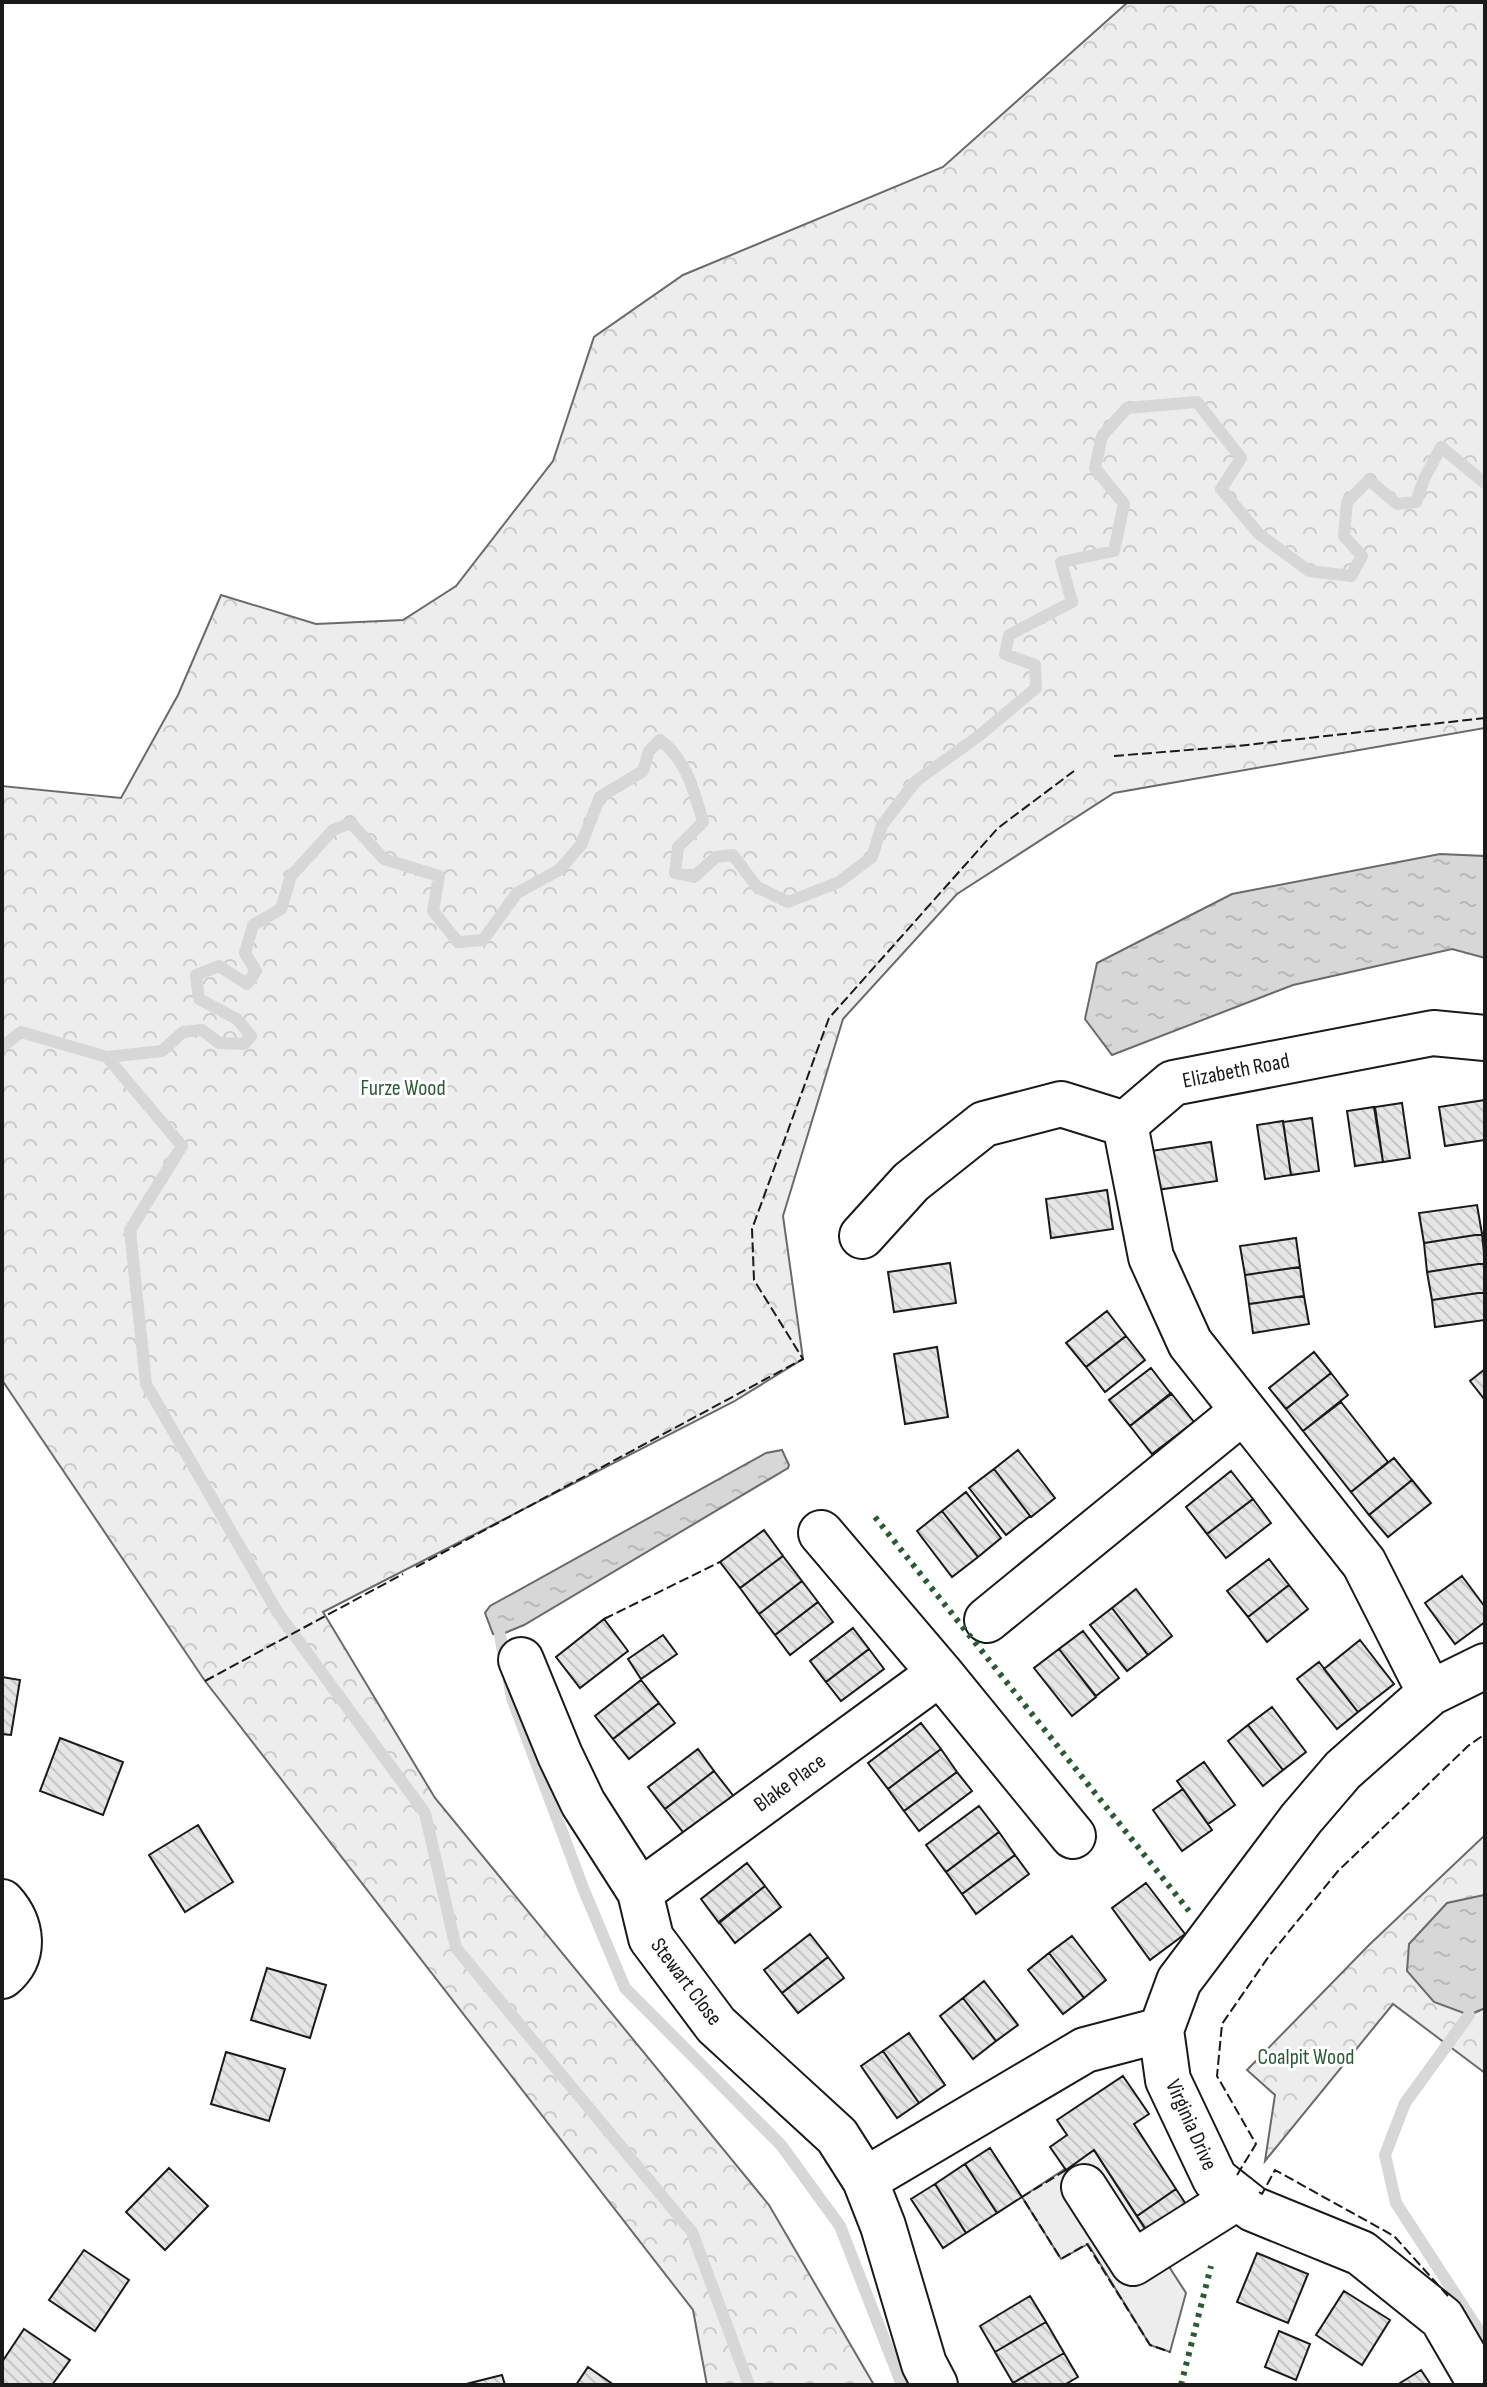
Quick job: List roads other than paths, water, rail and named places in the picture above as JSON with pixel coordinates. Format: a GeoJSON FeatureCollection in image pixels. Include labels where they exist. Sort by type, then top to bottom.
{"type":"FeatureCollection","features":[{"type":"Feature","properties":{"kind":"street","name":"Elizabeth Road"},"geometry":{"type":"LineString","coordinates":[[1125,1124],[1173,1083],[1433,1033],[1485,1038]]}},
{"type":"Feature","properties":{"kind":"street"},"geometry":{"type":"LineString","coordinates":[[862,1236],[911,1182],[984,1124],[1061,1104],[1125,1124],[1151,1257],[1190,1343],[1364,1563],[1430,1693]]}},
{"type":"Feature","properties":{"kind":"street"},"geometry":{"type":"LineString","coordinates":[[987,1620],[1242,1412]]}},
{"type":"Feature","properties":{"kind":"street"},"geometry":{"type":"LineString","coordinates":[[821,1533],[1073,1836]]}},
{"type":"Feature","properties":{"kind":"street","name":"Stewart Close"},"geometry":{"type":"LineString","coordinates":[[521,1660],[583,1803],[640,1892],[651,1938],[716,2025],[837,2136],[865,2180],[883,2226],[924,2364],[935,2385]]}},
{"type":"Feature","properties":{"kind":"street","name":"Virginia Drive"},"geometry":{"type":"LineString","coordinates":[[1481,2385],[1442,2318],[1361,2253],[1253,2209],[1215,2179],[1168,2080],[1161,2030],[1179,1981],[1301,1819],[1343,1770],[1430,1693],[1485,1666]]}},
{"type":"Feature","properties":{"kind":"street","name":"Blake Place"},"geometry":{"type":"LineString","coordinates":[[640,1892],[940,1673]]}},
{"type":"Feature","properties":{"kind":"street"},"geometry":{"type":"LineString","coordinates":[[2,1902],[12,1913],[18,1927],[19,1942],[16,1957],[2,1976]]}},
{"type":"Feature","properties":{"kind":"street"},"geometry":{"type":"LineString","coordinates":[[865,2180],[1085,2050],[1161,2030]]}},
{"type":"Feature","properties":{"kind":"street"},"geometry":{"type":"LineString","coordinates":[[1084,2187],[1133,2263],[1238,2197]]}},
{"type":"Feature","properties":{"kind":"water"},"geometry":{"type":"Polygon","coordinates":[[[1440,854],[1485,856],[1485,958],[1452,949],[1293,985],[1112,1055],[1085,1019],[1097,963],[1232,894],[1440,854]]]}},
{"type":"Feature","properties":{"kind":"water"},"geometry":{"type":"Polygon","coordinates":[[[782,1450],[788,1468],[524,1625],[500,1635],[493,1634],[485,1613],[490,1606],[766,1453],[782,1450]]]}},
{"type":"Feature","properties":{"kind":"water"},"geometry":{"type":"Polygon","coordinates":[[[1484,1895],[1485,2008],[1469,2015],[1434,2002],[1407,1971],[1409,1944],[1447,1903],[1484,1895]]]}},
{"type":"Feature","properties":{"kind":"waterway"},"geometry":{"type":"LineString","coordinates":[[2,1047],[21,1032],[107,1057],[162,1051],[183,1032],[202,1030],[219,1043],[244,1044],[251,1036],[237,1019],[199,999],[196,975],[219,966],[247,984],[256,971],[245,953],[253,925],[281,909],[291,876],[333,830],[351,823],[384,859],[439,876],[433,911],[458,942],[483,940],[517,893],[559,870],[581,845],[600,797],[643,771],[649,751],[660,740],[683,767],[703,822],[678,847],[675,873],[694,877],[716,857],[733,855],[757,887],[788,902],[839,882],[872,857],[882,825],[916,781],[980,735],[1036,688],[1035,665],[1005,654],[1009,635],[1072,602],[1061,562],[1114,551],[1124,504],[1095,468],[1102,436],[1127,408],[1197,402],[1241,458],[1221,489],[1259,534],[1309,571],[1351,576],[1362,556],[1344,536],[1347,502],[1369,480],[1397,504],[1416,502],[1441,447],[1485,483]]}},
{"type":"Feature","properties":{"kind":"waterway"},"geometry":{"type":"LineString","coordinates":[[107,1057],[182,1146],[130,1230],[146,1384],[278,1613],[425,1813],[456,1948],[692,2232],[749,2385]]}},
{"type":"Feature","properties":{"kind":"waterway"},"geometry":{"type":"LineString","coordinates":[[500,1635],[505,1663]]}},
{"type":"Feature","properties":{"kind":"waterway"},"geometry":{"type":"LineString","coordinates":[[509,1681],[512,1698],[583,1888],[625,1988],[781,2145],[840,2226],[902,2385]]}},
{"type":"Feature","properties":{"kind":"waterway"},"geometry":{"type":"LineString","coordinates":[[1469,2015],[1405,2103],[1385,2155],[1396,2203],[1485,2340]]}},
{"type":"Feature","properties":{"kind":"park label","name":"Furze Wood"},"geometry":{"type":"Point","coordinates":[403,1088]}},
{"type":"Feature","properties":{"kind":"park label","name":"Coalpit Wood"},"geometry":{"type":"Point","coordinates":[1306,2057]}}]}
